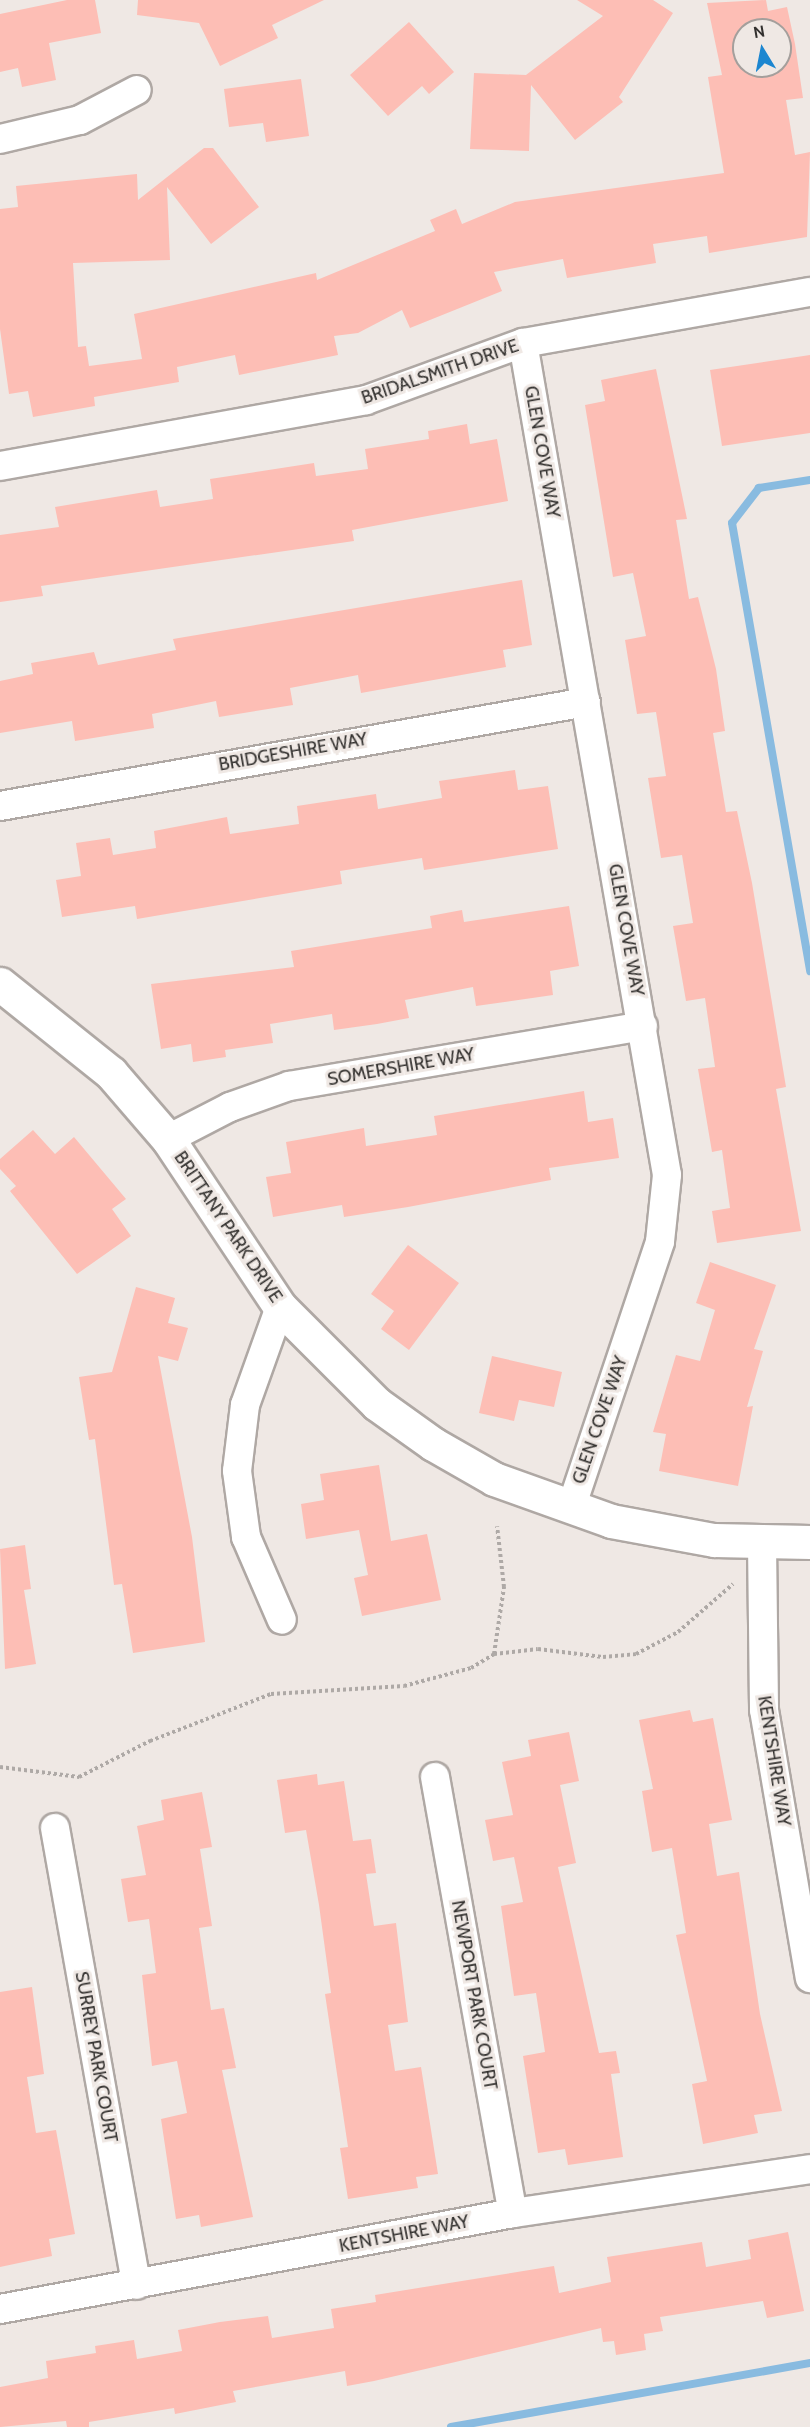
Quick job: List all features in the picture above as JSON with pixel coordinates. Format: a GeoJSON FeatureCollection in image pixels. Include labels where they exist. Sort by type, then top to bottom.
{"type":"FeatureCollection","features":[{"type":"Feature","properties":{"kind":"street"},"geometry":{"type":"LineString","coordinates":[[0,139],[80,120],[137,90]]}},
{"type":"Feature","properties":{"kind":"street","name":"BRIDALSMITH DRIVE"},"geometry":{"type":"LineString","coordinates":[[0,466],[366,400],[523,343],[810,292]]}},
{"type":"Feature","properties":{"kind":"street","name":"GLEN COVE WAY"},"geometry":{"type":"LineString","coordinates":[[523,343],[664,1142],[666,1209],[660,1242],[570,1508]]}},
{"type":"Feature","properties":{"kind":"street","name":"BRIDGESHIRE WAY"},"geometry":{"type":"LineString","coordinates":[[0,806],[586,702]]}},
{"type":"Feature","properties":{"kind":"street","name":"BRITTANY PARK DRIVE"},"geometry":{"type":"LineString","coordinates":[[0,984],[111,1073],[168,1139],[280,1307],[377,1404],[433,1444],[494,1479],[570,1508],[669,1534],[762,1542],[810,1542]]}},
{"type":"Feature","properties":{"kind":"street","name":"SOMERSHIRE WAY"},"geometry":{"type":"LineString","coordinates":[[168,1139],[230,1107],[289,1086],[643,1026]]}},
{"type":"Feature","properties":{"kind":"street"},"geometry":{"type":"LineString","coordinates":[[280,1307],[245,1405],[237,1471],[246,1537],[282,1620]]}},
{"type":"Feature","properties":{"kind":"street","name":"KENTSHIRE WAY"},"geometry":{"type":"LineString","coordinates":[[762,1542],[764,1710],[810,1978]]}},
{"type":"Feature","properties":{"kind":"street","name":"NEWPORT PARK COURT"},"geometry":{"type":"LineString","coordinates":[[435,1777],[513,2213]]}},
{"type":"Feature","properties":{"kind":"street","name":"SURREY PARK COURT"},"geometry":{"type":"LineString","coordinates":[[55,1828],[136,2285]]}},
{"type":"Feature","properties":{"kind":"street","name":"KENTSHIRE WAY"},"geometry":{"type":"LineString","coordinates":[[0,2309],[513,2213],[810,2169]]}},
{"type":"Feature","properties":{"kind":"path"},"geometry":{"type":"LineString","coordinates":[[494,1654],[504,1587],[496,1526]]}},
{"type":"Feature","properties":{"kind":"path"},"geometry":{"type":"LineString","coordinates":[[0,1767],[79,1777],[160,1736],[271,1694],[404,1686],[471,1668],[494,1654],[538,1649],[603,1657],[636,1654],[678,1632],[736,1582]]}},
{"type":"Feature","properties":{"kind":"building"},"geometry":{"type":"Polygon","coordinates":[[[67,0],[95,0],[101,33],[49,43],[56,80],[22,87],[18,68],[0,72],[0,14],[67,0]]]}},
{"type":"Feature","properties":{"kind":"building"},"geometry":{"type":"Polygon","coordinates":[[[138,0],[324,0],[272,25],[278,38],[220,66],[199,23],[137,15],[138,0]]]}},
{"type":"Feature","properties":{"kind":"building"},"geometry":{"type":"Polygon","coordinates":[[[577,0],[653,0],[673,13],[619,97],[623,102],[575,140],[531,85],[529,151],[470,149],[474,73],[526,75],[603,16],[577,0]]]}},
{"type":"Feature","properties":{"kind":"building"},"geometry":{"type":"Polygon","coordinates":[[[766,0],[768,11],[787,7],[789,18],[732,18],[732,78],[792,78],[792,30],[803,98],[786,100],[795,155],[810,152],[807,237],[709,253],[707,236],[653,244],[656,263],[567,278],[563,259],[494,272],[502,291],[410,328],[402,310],[358,333],[334,336],[338,355],[239,375],[235,355],[177,367],[179,382],[94,397],[95,406],[33,417],[28,391],[9,394],[0,329],[0,209],[18,207],[16,186],[137,174],[138,200],[204,148],[213,148],[259,207],[211,244],[167,187],[170,260],[73,263],[78,347],[86,346],[89,366],[142,359],[134,314],[316,273],[317,280],[435,231],[430,220],[456,209],[462,224],[515,202],[724,173],[708,77],[722,75],[707,3],[766,0]]]}},
{"type":"Feature","properties":{"kind":"building"},"geometry":{"type":"Polygon","coordinates":[[[409,22],[454,72],[429,94],[422,86],[388,116],[350,75],[409,22]]]}},
{"type":"Feature","properties":{"kind":"building"},"geometry":{"type":"Polygon","coordinates":[[[301,79],[309,136],[266,142],[263,123],[229,127],[224,89],[301,79]]]}},
{"type":"Feature","properties":{"kind":"building"},"geometry":{"type":"Polygon","coordinates":[[[810,355],[810,433],[722,446],[710,370],[810,355]]]}},
{"type":"Feature","properties":{"kind":"building"},"geometry":{"type":"Polygon","coordinates":[[[656,369],[687,519],[676,520],[689,599],[698,597],[716,669],[725,731],[713,733],[726,812],[737,811],[752,883],[786,1087],[776,1089],[801,1231],[717,1243],[712,1211],[730,1208],[722,1150],[712,1152],[698,1069],[715,1067],[705,998],[686,1001],[673,926],[693,923],[682,855],[661,858],[648,778],[666,776],[656,712],[637,714],[625,640],[646,636],[633,573],[613,577],[585,405],[605,401],[601,380],[656,369]]]}},
{"type":"Feature","properties":{"kind":"building"},"geometry":{"type":"Polygon","coordinates":[[[467,424],[470,444],[497,439],[508,501],[352,530],[354,541],[41,586],[43,596],[0,602],[0,535],[59,527],[55,507],[157,490],[160,507],[213,499],[210,479],[314,463],[316,476],[368,469],[365,449],[429,439],[428,431],[467,424]]]}},
{"type":"Feature","properties":{"kind":"building"},"geometry":{"type":"Polygon","coordinates":[[[522,580],[532,645],[503,650],[506,667],[361,693],[358,675],[290,688],[293,705],[219,717],[216,701],[152,714],[154,728],[75,741],[72,721],[0,733],[0,681],[33,674],[31,663],[94,652],[98,665],[176,650],[173,639],[522,580]]]}},
{"type":"Feature","properties":{"kind":"building"},"geometry":{"type":"Polygon","coordinates":[[[515,770],[518,790],[548,786],[558,849],[424,870],[422,858],[340,871],[342,884],[137,919],[135,906],[62,917],[56,880],[81,876],[76,843],[110,838],[113,855],[156,848],[154,831],[227,817],[230,834],[299,824],[297,806],[376,794],[378,809],[442,798],[439,781],[515,770]]]}},
{"type":"Feature","properties":{"kind":"building"},"geometry":{"type":"Polygon","coordinates":[[[569,906],[579,966],[550,971],[553,995],[476,1006],[473,987],[405,1000],[409,1018],[377,1024],[334,1030],[332,1014],[270,1024],[273,1043],[225,1050],[226,1057],[193,1062],[191,1044],[161,1049],[151,984],[294,967],[291,951],[432,928],[430,916],[462,910],[464,922],[569,906]]]}},
{"type":"Feature","properties":{"kind":"building"},"geometry":{"type":"Polygon","coordinates":[[[584,1091],[588,1122],[613,1118],[619,1158],[549,1168],[551,1180],[408,1207],[344,1217],[342,1205],[273,1217],[266,1177],[291,1173],[286,1142],[364,1128],[366,1146],[437,1135],[434,1116],[584,1091]]]}},
{"type":"Feature","properties":{"kind":"building"},"geometry":{"type":"Polygon","coordinates":[[[33,1130],[55,1154],[74,1137],[126,1199],[112,1209],[131,1236],[77,1274],[10,1191],[16,1186],[0,1169],[0,1159],[33,1130]]]}},
{"type":"Feature","properties":{"kind":"building"},"geometry":{"type":"Polygon","coordinates":[[[408,1245],[459,1283],[409,1350],[381,1329],[394,1311],[371,1294],[408,1245]]]}},
{"type":"Feature","properties":{"kind":"building"},"geometry":{"type":"Polygon","coordinates":[[[710,1262],[776,1285],[754,1349],[763,1351],[747,1407],[753,1406],[738,1486],[659,1471],[666,1434],[653,1432],[676,1355],[700,1361],[715,1310],[696,1303],[710,1262]]]}},
{"type":"Feature","properties":{"kind":"building"},"geometry":{"type":"Polygon","coordinates":[[[136,1287],[175,1298],[168,1323],[188,1328],[178,1361],[158,1356],[192,1537],[205,1642],[133,1653],[122,1584],[114,1585],[95,1439],[89,1440],[79,1377],[112,1372],[136,1287]]]}},
{"type":"Feature","properties":{"kind":"building"},"geometry":{"type":"Polygon","coordinates":[[[492,1356],[562,1372],[554,1407],[519,1400],[514,1421],[479,1413],[492,1356]]]}},
{"type":"Feature","properties":{"kind":"building"},"geometry":{"type":"Polygon","coordinates":[[[379,1465],[391,1541],[427,1534],[441,1600],[362,1616],[354,1578],[368,1575],[359,1530],[306,1539],[301,1504],[324,1500],[320,1474],[379,1465]]]}},
{"type":"Feature","properties":{"kind":"building"},"geometry":{"type":"Polygon","coordinates":[[[25,1545],[31,1589],[24,1590],[36,1664],[5,1669],[0,1549],[25,1545]]]}},
{"type":"Feature","properties":{"kind":"building"},"geometry":{"type":"Polygon","coordinates":[[[690,1710],[693,1722],[713,1718],[732,1820],[709,1824],[717,1876],[739,1872],[760,2014],[782,2111],[754,2115],[758,2133],[703,2144],[692,2084],[707,2081],[676,1935],[686,1933],[672,1848],[652,1852],[642,1791],[653,1789],[639,1720],[690,1710]]]}},
{"type":"Feature","properties":{"kind":"building"},"geometry":{"type":"Polygon","coordinates":[[[569,1732],[579,1781],[560,1785],[576,1863],[558,1867],[599,2053],[616,2051],[620,2073],[611,2074],[623,2157],[568,2165],[565,2149],[538,2153],[523,2056],[545,2052],[536,1993],[514,1996],[501,1906],[523,1902],[514,1857],[493,1861],[485,1820],[513,1815],[502,1762],[531,1756],[528,1740],[569,1732]]]}},
{"type":"Feature","properties":{"kind":"building"},"geometry":{"type":"Polygon","coordinates":[[[317,1774],[318,1785],[344,1781],[353,1841],[371,1839],[376,1873],[366,1874],[374,1926],[396,1923],[408,2022],[388,2025],[395,2071],[421,2067],[438,2174],[416,2177],[418,2188],[348,2199],[340,2148],[348,2147],[325,1994],[331,1993],[319,1905],[306,1830],[285,1833],[277,1780],[317,1774]]]}},
{"type":"Feature","properties":{"kind":"building"},"geometry":{"type":"Polygon","coordinates":[[[202,1792],[212,1847],[200,1849],[212,1926],[199,1928],[211,2010],[224,2008],[236,2068],[222,2070],[253,2217],[201,2227],[199,2215],[176,2219],[161,2119],[187,2113],[177,2061],[152,2066],[142,1975],[156,1973],[149,1919],[128,1922],[121,1879],[146,1875],[137,1826],[164,1820],[161,1800],[202,1792]]]}},
{"type":"Feature","properties":{"kind":"building"},"geometry":{"type":"Polygon","coordinates":[[[32,1987],[44,2074],[27,2077],[36,2133],[56,2130],[75,2234],[49,2239],[52,2256],[0,2267],[0,1992],[32,1987]]]}},
{"type":"Feature","properties":{"kind":"building"},"geometry":{"type":"Polygon","coordinates":[[[788,2232],[804,2311],[767,2318],[763,2301],[660,2317],[663,2331],[644,2334],[646,2350],[616,2355],[614,2341],[603,2342],[601,2328],[347,2386],[345,2371],[233,2391],[236,2402],[175,2414],[174,2408],[89,2422],[89,2427],[67,2427],[66,2421],[0,2427],[0,2387],[48,2378],[46,2361],[96,2353],[95,2346],[134,2340],[137,2359],[182,2351],[178,2330],[268,2316],[272,2338],[334,2328],[331,2309],[376,2302],[375,2295],[554,2266],[559,2293],[611,2282],[607,2257],[702,2242],[706,2267],[751,2259],[748,2240],[788,2232]]]}},
{"type":"Feature","properties":{"kind":"waterway"},"geometry":{"type":"LineString","coordinates":[[810,480],[759,488],[732,523],[810,971]]}},
{"type":"Feature","properties":{"kind":"waterway"},"geometry":{"type":"LineString","coordinates":[[451,2427],[810,2363]]}}]}
